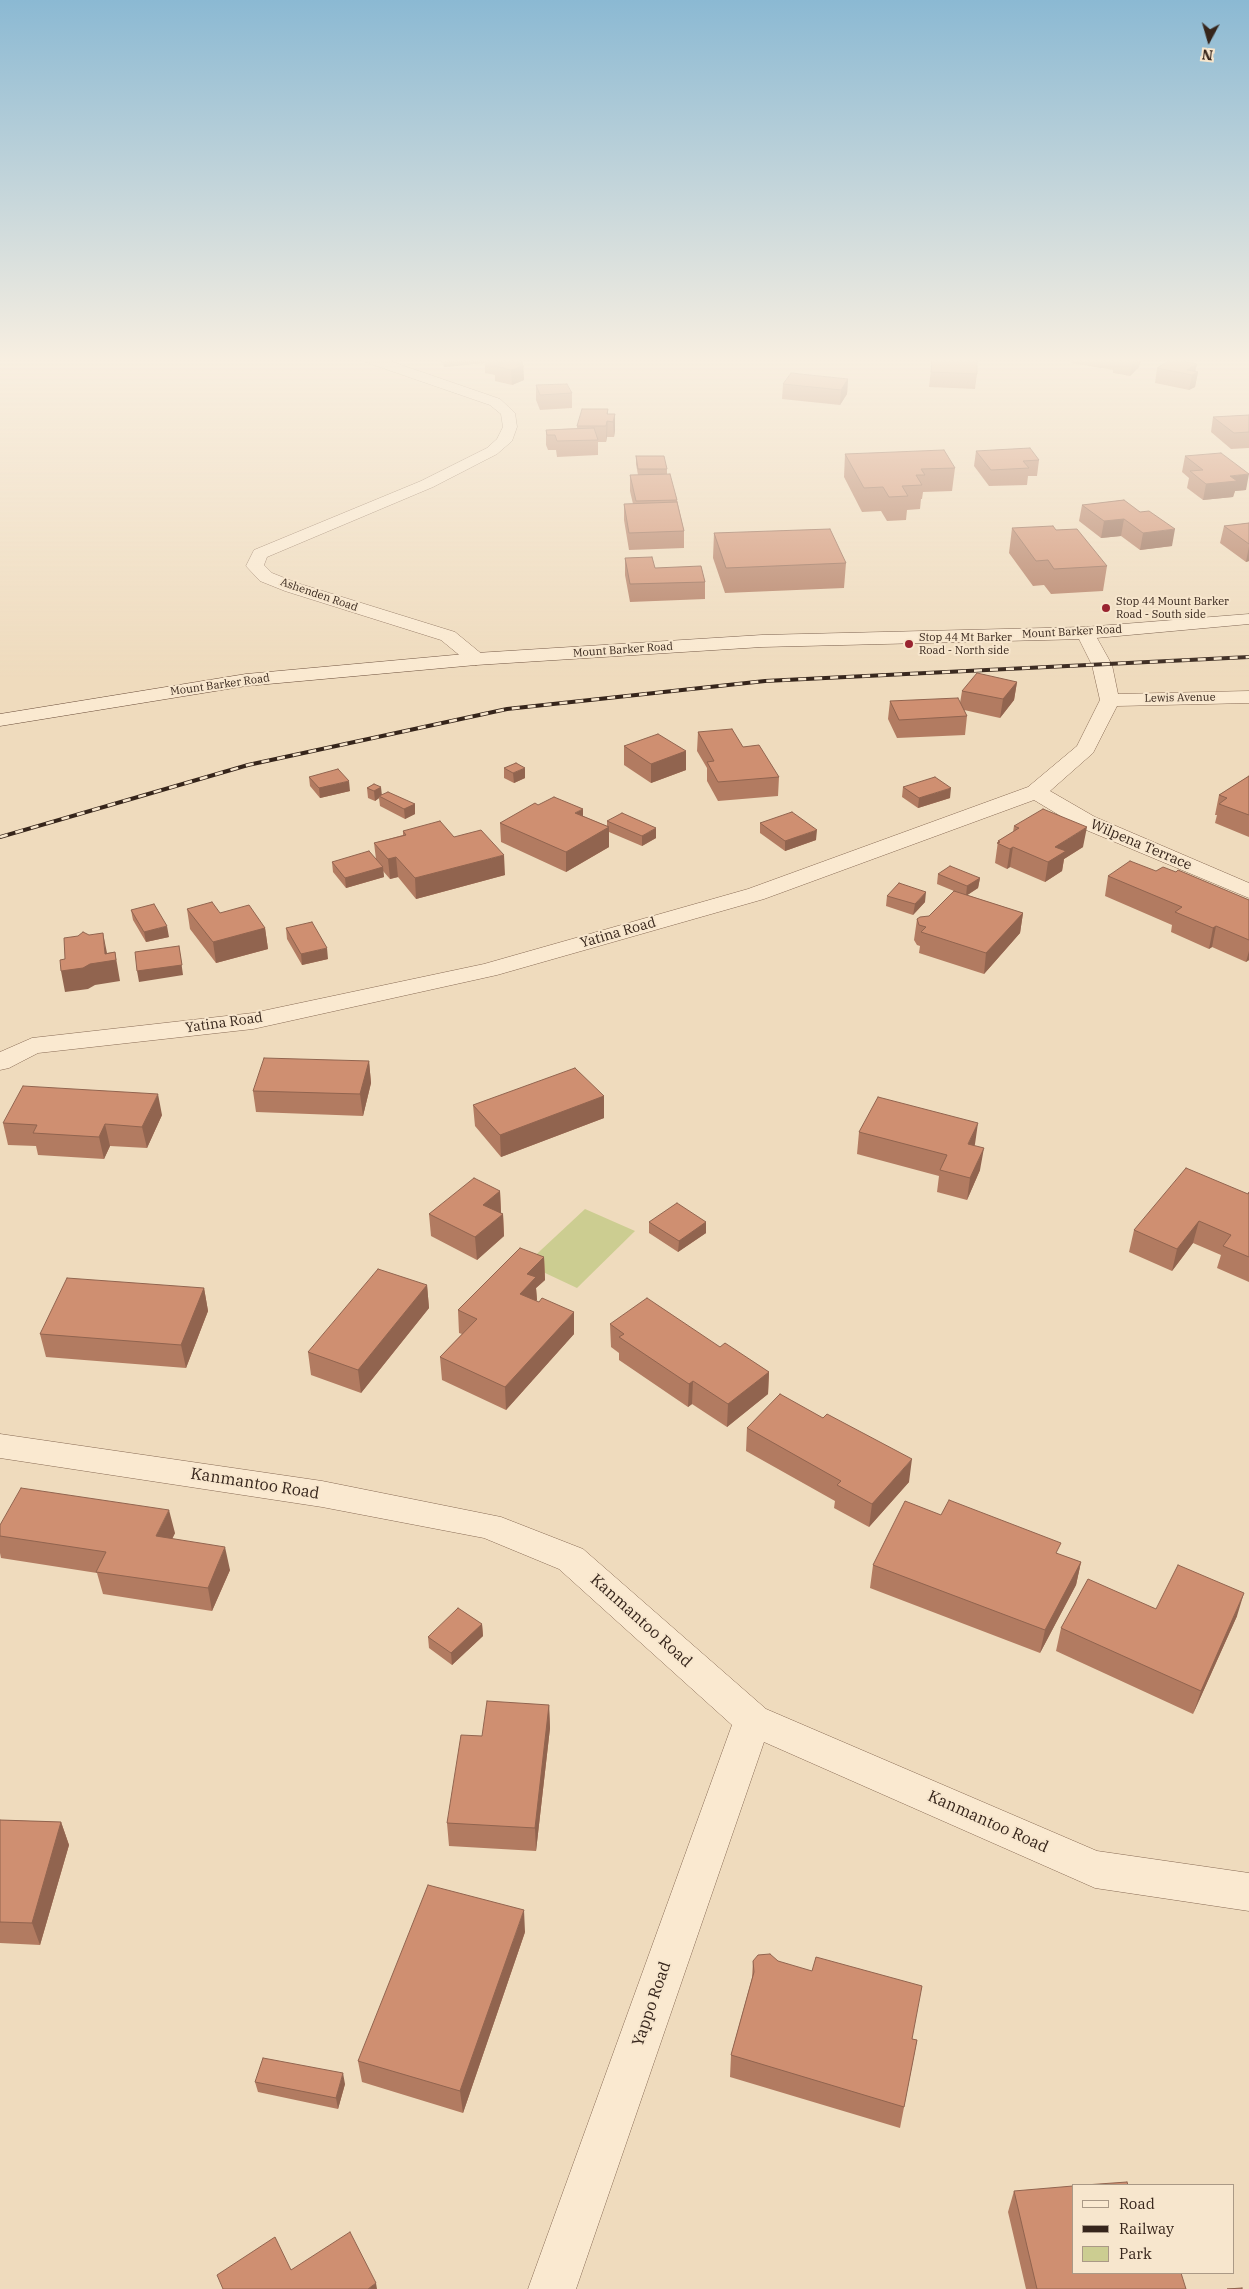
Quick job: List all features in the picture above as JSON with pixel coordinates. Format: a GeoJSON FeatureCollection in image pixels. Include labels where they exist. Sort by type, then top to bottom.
{"type":"FeatureCollection","features":[{"type":"Feature","properties":{"kind":"street","name":"Ashenden Road"},"geometry":{"type":"LineString","coordinates":[[463,466],[427,484],[260,554],[256,566],[266,577],[291,587],[448,636],[476,659]]}},
{"type":"Feature","properties":{"kind":"street","name":"Mount Barker Road"},"geometry":{"type":"LineString","coordinates":[[0,720],[246,680],[476,659],[762,641],[1085,633],[1249,618]]}},
{"type":"Feature","properties":{"kind":"street"},"geometry":{"type":"LineString","coordinates":[[1085,633],[1102,665],[1110,700]]}},
{"type":"Feature","properties":{"kind":"street","name":"Lewis Avenue"},"geometry":{"type":"LineString","coordinates":[[1110,700],[1249,697]]}},
{"type":"Feature","properties":{"kind":"street","name":"Yatina Road"},"geometry":{"type":"LineString","coordinates":[[0,1062],[32,1046],[253,1021],[488,970],[756,894],[1036,792],[1086,749],[1110,700]]}},
{"type":"Feature","properties":{"kind":"street","name":"Wilpena Terrace"},"geometry":{"type":"LineString","coordinates":[[1036,792],[1087,822],[1249,891]]}},
{"type":"Feature","properties":{"kind":"street","name":"Kanmantoo Road"},"geometry":{"type":"LineString","coordinates":[[0,1446],[322,1494],[490,1526],[571,1559],[753,1720],[1095,1869],[1249,1892]]}},
{"type":"Feature","properties":{"kind":"street","name":"Yappo Road"},"geometry":{"type":"LineString","coordinates":[[552,2289],[753,1720]]}},
{"type":"Feature","properties":{"kind":"green space"},"geometry":{"type":"Polygon","coordinates":[[[585,1209],[635,1231],[577,1288],[526,1264],[585,1209]]]}},
{"type":"Feature","properties":{"kind":"building"},"geometry":{"type":"Polygon","coordinates":[[[638,466],[666,466],[667,469],[638,469],[638,466]]]}},
{"type":"Feature","properties":{"kind":"building"},"geometry":{"type":"Polygon","coordinates":[[[852,466],[954,466],[955,468],[921,469],[925,475],[916,475],[922,485],[902,486],[908,496],[889,497],[883,487],[864,488],[852,466]]]}},
{"type":"Feature","properties":{"kind":"building"},"geometry":{"type":"Polygon","coordinates":[[[988,466],[1027,466],[1029,468],[991,470],[988,466]]]}},
{"type":"Feature","properties":{"kind":"building"},"geometry":{"type":"Polygon","coordinates":[[[1198,466],[1238,466],[1249,474],[1230,476],[1237,481],[1206,484],[1190,471],[1203,470],[1198,466]]]}},
{"type":"Feature","properties":{"kind":"building"},"geometry":{"type":"Polygon","coordinates":[[[670,474],[677,500],[636,501],[630,475],[670,474]]]}},
{"type":"Feature","properties":{"kind":"building"},"geometry":{"type":"Polygon","coordinates":[[[1124,500],[1140,512],[1149,511],[1175,529],[1143,533],[1124,519],[1104,521],[1082,505],[1124,500]]]}},
{"type":"Feature","properties":{"kind":"building"},"geometry":{"type":"Polygon","coordinates":[[[677,502],[684,531],[629,533],[624,504],[677,502]]]}},
{"type":"Feature","properties":{"kind":"building"},"geometry":{"type":"Polygon","coordinates":[[[1249,523],[1249,544],[1224,526],[1249,523]]]}},
{"type":"Feature","properties":{"kind":"building"},"geometry":{"type":"Polygon","coordinates":[[[1053,526],[1056,530],[1077,529],[1107,566],[1054,569],[1048,560],[1036,561],[1012,528],[1053,526]]]}},
{"type":"Feature","properties":{"kind":"building"},"geometry":{"type":"Polygon","coordinates":[[[830,529],[846,563],[726,568],[714,533],[830,529]]]}},
{"type":"Feature","properties":{"kind":"building"},"geometry":{"type":"Polygon","coordinates":[[[652,557],[655,568],[701,566],[705,582],[630,584],[625,558],[652,557]]]}},
{"type":"Feature","properties":{"kind":"building"},"geometry":{"type":"Polygon","coordinates":[[[977,673],[1017,682],[1003,699],[962,691],[977,673]]]}},
{"type":"Feature","properties":{"kind":"building"},"geometry":{"type":"Polygon","coordinates":[[[958,698],[967,716],[899,720],[890,701],[958,698]]]}},
{"type":"Feature","properties":{"kind":"building"},"geometry":{"type":"Polygon","coordinates":[[[732,729],[743,747],[759,745],[779,777],[718,782],[707,762],[714,761],[698,732],[732,729]]]}},
{"type":"Feature","properties":{"kind":"building"},"geometry":{"type":"Polygon","coordinates":[[[658,734],[686,751],[651,764],[624,746],[658,734]]]}},
{"type":"Feature","properties":{"kind":"building"},"geometry":{"type":"Polygon","coordinates":[[[516,763],[525,768],[513,773],[504,768],[516,763]]]}},
{"type":"Feature","properties":{"kind":"building"},"geometry":{"type":"Polygon","coordinates":[[[338,769],[349,781],[319,788],[309,777],[338,769]]]}},
{"type":"Feature","properties":{"kind":"building"},"geometry":{"type":"Polygon","coordinates":[[[1249,776],[1249,815],[1219,804],[1227,798],[1219,795],[1249,776]]]}},
{"type":"Feature","properties":{"kind":"building"},"geometry":{"type":"Polygon","coordinates":[[[935,777],[951,788],[919,798],[903,787],[935,777]]]}},
{"type":"Feature","properties":{"kind":"building"},"geometry":{"type":"Polygon","coordinates":[[[374,784],[381,787],[374,791],[367,788],[374,784]]]}},
{"type":"Feature","properties":{"kind":"building"},"geometry":{"type":"Polygon","coordinates":[[[388,792],[415,804],[404,809],[379,796],[388,792]]]}},
{"type":"Feature","properties":{"kind":"building"},"geometry":{"type":"Polygon","coordinates":[[[554,797],[583,809],[575,813],[609,827],[566,852],[500,823],[535,803],[538,805],[554,797]]]}},
{"type":"Feature","properties":{"kind":"building"},"geometry":{"type":"Polygon","coordinates":[[[1043,809],[1087,827],[1055,847],[1066,851],[1048,862],[1013,847],[1010,849],[997,843],[1019,828],[1014,826],[1043,809]]]}},
{"type":"Feature","properties":{"kind":"building"},"geometry":{"type":"Polygon","coordinates":[[[792,812],[817,830],[785,841],[760,823],[792,812]]]}},
{"type":"Feature","properties":{"kind":"building"},"geometry":{"type":"Polygon","coordinates":[[[622,813],[656,828],[642,836],[607,821],[622,813]]]}},
{"type":"Feature","properties":{"kind":"building"},"geometry":{"type":"Polygon","coordinates":[[[440,821],[454,837],[481,830],[504,855],[415,878],[396,857],[388,859],[374,843],[406,835],[403,831],[440,821]]]}},
{"type":"Feature","properties":{"kind":"building"},"geometry":{"type":"Polygon","coordinates":[[[369,851],[383,867],[345,878],[332,862],[369,851]]]}},
{"type":"Feature","properties":{"kind":"building"},"geometry":{"type":"Polygon","coordinates":[[[1130,861],[1156,871],[1163,867],[1176,872],[1178,870],[1249,900],[1249,940],[1216,926],[1213,928],[1175,912],[1182,907],[1108,876],[1130,861]]]}},
{"type":"Feature","properties":{"kind":"building"},"geometry":{"type":"Polygon","coordinates":[[[950,866],[980,878],[967,886],[938,874],[950,866]]]}},
{"type":"Feature","properties":{"kind":"building"},"geometry":{"type":"Polygon","coordinates":[[[899,883],[926,892],[915,904],[887,896],[899,883]]]}},
{"type":"Feature","properties":{"kind":"building"},"geometry":{"type":"Polygon","coordinates":[[[954,891],[1023,913],[986,953],[921,932],[926,927],[919,925],[917,919],[929,916],[954,891]]]}},
{"type":"Feature","properties":{"kind":"building"},"geometry":{"type":"Polygon","coordinates":[[[212,902],[220,913],[249,905],[265,928],[213,942],[187,909],[212,902]]]}},
{"type":"Feature","properties":{"kind":"building"},"geometry":{"type":"Polygon","coordinates":[[[154,904],[167,926],[144,932],[131,910],[154,904]]]}},
{"type":"Feature","properties":{"kind":"building"},"geometry":{"type":"Polygon","coordinates":[[[312,922],[327,948],[301,954],[286,928],[312,922]]]}},
{"type":"Feature","properties":{"kind":"building"},"geometry":{"type":"Polygon","coordinates":[[[83,932],[89,935],[103,933],[105,954],[115,952],[116,960],[61,971],[60,960],[65,959],[64,938],[78,936],[83,932]]]}},
{"type":"Feature","properties":{"kind":"building"},"geometry":{"type":"Polygon","coordinates":[[[179,946],[182,965],[137,971],[135,952],[179,946]]]}},
{"type":"Feature","properties":{"kind":"building"},"geometry":{"type":"Polygon","coordinates":[[[264,1058],[369,1061],[360,1094],[253,1091],[264,1058]]]}},
{"type":"Feature","properties":{"kind":"building"},"geometry":{"type":"Polygon","coordinates":[[[575,1068],[604,1096],[500,1135],[473,1105],[575,1068]]]}},
{"type":"Feature","properties":{"kind":"building"},"geometry":{"type":"Polygon","coordinates":[[[23,1086],[158,1094],[142,1127],[105,1124],[99,1137],[33,1133],[37,1125],[3,1123],[23,1086]]]}},
{"type":"Feature","properties":{"kind":"building"},"geometry":{"type":"Polygon","coordinates":[[[878,1097],[978,1123],[968,1144],[984,1148],[970,1178],[940,1170],[947,1155],[859,1132],[878,1097]]]}},
{"type":"Feature","properties":{"kind":"building"},"geometry":{"type":"Polygon","coordinates":[[[1186,1168],[1248,1194],[1249,1192],[1249,1257],[1223,1246],[1231,1235],[1199,1221],[1177,1249],[1134,1230],[1186,1168]]]}},
{"type":"Feature","properties":{"kind":"building"},"geometry":{"type":"Polygon","coordinates":[[[474,1178],[500,1191],[483,1205],[503,1214],[475,1237],[429,1214],[474,1178]]]}},
{"type":"Feature","properties":{"kind":"building"},"geometry":{"type":"Polygon","coordinates":[[[677,1203],[706,1222],[679,1241],[649,1222],[677,1203]]]}},
{"type":"Feature","properties":{"kind":"building"},"geometry":{"type":"Polygon","coordinates":[[[520,1248],[544,1257],[527,1274],[536,1277],[520,1294],[539,1302],[542,1298],[574,1312],[505,1387],[440,1357],[477,1319],[458,1310],[520,1248]]]}},
{"type":"Feature","properties":{"kind":"building"},"geometry":{"type":"Polygon","coordinates":[[[378,1269],[427,1285],[358,1370],[308,1352],[378,1269]]]}},
{"type":"Feature","properties":{"kind":"building"},"geometry":{"type":"Polygon","coordinates":[[[67,1278],[204,1288],[181,1345],[40,1334],[67,1278]]]}},
{"type":"Feature","properties":{"kind":"building"},"geometry":{"type":"Polygon","coordinates":[[[647,1298],[720,1347],[725,1343],[769,1372],[728,1404],[693,1381],[689,1384],[619,1337],[624,1334],[610,1324],[647,1298]]]}},
{"type":"Feature","properties":{"kind":"building"},"geometry":{"type":"Polygon","coordinates":[[[780,1394],[823,1418],[827,1414],[912,1459],[872,1504],[837,1485],[841,1481],[747,1428],[780,1394]]]}},
{"type":"Feature","properties":{"kind":"building"},"geometry":{"type":"Polygon","coordinates":[[[21,1488],[169,1510],[156,1536],[225,1547],[208,1588],[96,1572],[106,1552],[0,1536],[0,1525],[21,1488]]]}},
{"type":"Feature","properties":{"kind":"building"},"geometry":{"type":"Polygon","coordinates":[[[949,1500],[1061,1543],[1056,1553],[1081,1562],[1045,1630],[873,1565],[905,1501],[941,1515],[949,1500]]]}},
{"type":"Feature","properties":{"kind":"building"},"geometry":{"type":"Polygon","coordinates":[[[1178,1565],[1244,1593],[1201,1691],[1061,1628],[1088,1579],[1156,1609],[1178,1565]]]}},
{"type":"Feature","properties":{"kind":"building"},"geometry":{"type":"Polygon","coordinates":[[[458,1608],[482,1624],[451,1653],[428,1637],[458,1608]]]}},
{"type":"Feature","properties":{"kind":"building"},"geometry":{"type":"Polygon","coordinates":[[[487,1701],[549,1705],[535,1828],[447,1823],[461,1735],[482,1736],[487,1701]]]}},
{"type":"Feature","properties":{"kind":"building"},"geometry":{"type":"Polygon","coordinates":[[[0,1820],[61,1822],[32,1923],[0,1922],[0,1820]]]}},
{"type":"Feature","properties":{"kind":"building"},"geometry":{"type":"Polygon","coordinates":[[[428,1885],[524,1910],[460,2091],[358,2061],[428,1885]]]}},
{"type":"Feature","properties":{"kind":"building"},"geometry":{"type":"Polygon","coordinates":[[[770,1954],[778,1961],[812,1971],[816,1957],[922,1986],[912,2039],[917,2040],[904,2107],[731,2055],[754,1972],[753,1961],[758,1955],[770,1954]]]}},
{"type":"Feature","properties":{"kind":"building"},"geometry":{"type":"Polygon","coordinates":[[[263,2058],[343,2073],[336,2098],[255,2082],[263,2058]]]}},
{"type":"Feature","properties":{"kind":"building"},"geometry":{"type":"Polygon","coordinates":[[[1127,2182],[1128,2184],[1099,2184],[1127,2182]]]}},
{"type":"Feature","properties":{"kind":"building"},"geometry":{"type":"Polygon","coordinates":[[[1072,2186],[1072,2274],[1181,2274],[1186,2289],[1037,2289],[1014,2191],[1072,2186]]]}},
{"type":"Feature","properties":{"kind":"building"},"geometry":{"type":"Polygon","coordinates":[[[350,2232],[376,2283],[368,2289],[223,2289],[217,2275],[275,2237],[291,2270],[350,2232]]]}},
{"type":"Feature","properties":{"kind":"railway"},"geometry":{"type":"LineString","coordinates":[[0,837],[248,765],[507,709],[765,681],[1249,657]]}},
{"type":"Feature","properties":{"kind":"place","name":"Stop 44 Mount Barker Road - South side"},"geometry":{"type":"Point","coordinates":[1106,608]}},
{"type":"Feature","properties":{"kind":"place","name":"Stop 44 Mt Barker Road - North side"},"geometry":{"type":"Point","coordinates":[909,644]}}]}
